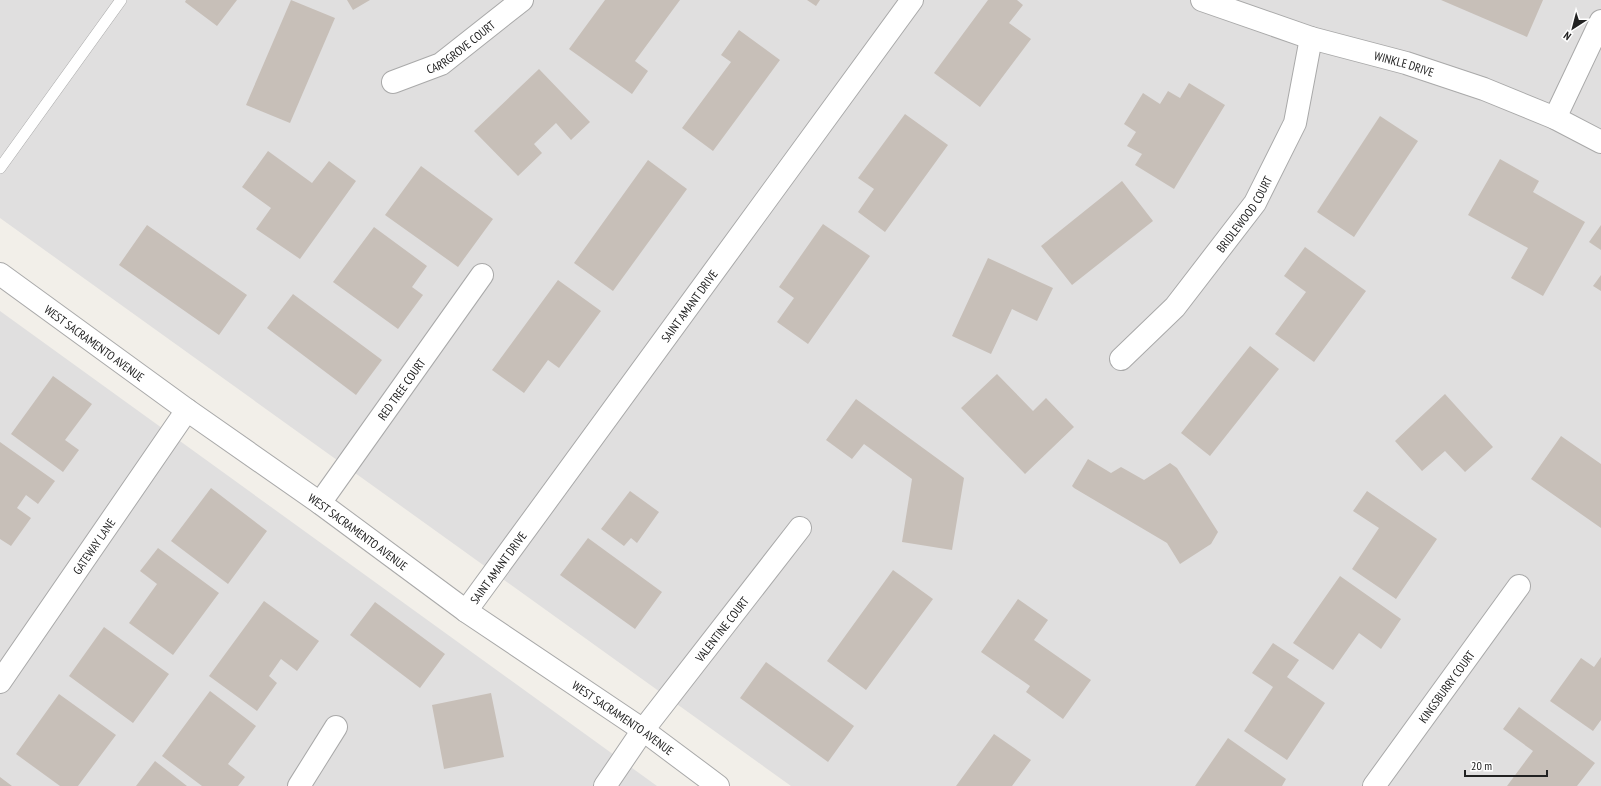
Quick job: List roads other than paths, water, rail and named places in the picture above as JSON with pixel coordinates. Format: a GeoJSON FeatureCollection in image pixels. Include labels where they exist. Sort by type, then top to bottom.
{"type":"FeatureCollection","features":[{"type":"Feature","properties":{"kind":"street","name":"CARRGROVE COURT"},"geometry":{"type":"LineString","coordinates":[[393,82],[441,64],[522,0]]}},
{"type":"Feature","properties":{"kind":"street","name":"SAINT AMANT DRIVE"},"geometry":{"type":"LineString","coordinates":[[466,611],[912,0]]}},
{"type":"Feature","properties":{"kind":"street","name":"WINKLE DRIVE"},"geometry":{"type":"LineString","coordinates":[[1202,0],[1311,38],[1406,63],[1484,89],[1555,118],[1601,142]]}},
{"type":"Feature","properties":{"kind":"street"},"geometry":{"type":"LineString","coordinates":[[1555,118],[1601,21]]}},
{"type":"Feature","properties":{"kind":"street","name":"BRIDLEWOOD COURT"},"geometry":{"type":"LineString","coordinates":[[1121,359],[1175,307],[1255,203],[1295,123],[1311,38]]}},
{"type":"Feature","properties":{"kind":"street","name":"WEST SACRAMENTO AVENUE"},"geometry":{"type":"LineString","coordinates":[[0,274],[187,410],[320,503],[466,611],[643,730],[718,786]]}},
{"type":"Feature","properties":{"kind":"street","name":"RED TREE COURT"},"geometry":{"type":"LineString","coordinates":[[320,503],[482,275]]}},
{"type":"Feature","properties":{"kind":"street","name":"GATEWAY LANE"},"geometry":{"type":"LineString","coordinates":[[0,682],[187,410]]}},
{"type":"Feature","properties":{"kind":"street","name":"VALENTINE COURT"},"geometry":{"type":"LineString","coordinates":[[605,786],[643,730],[800,528]]}},
{"type":"Feature","properties":{"kind":"street","name":"KINGSBURRY COURT"},"geometry":{"type":"LineString","coordinates":[[1374,786],[1519,586]]}},
{"type":"Feature","properties":{"kind":"street"},"geometry":{"type":"LineString","coordinates":[[299,786],[336,727]]}},
{"type":"Feature","properties":{"kind":"lane"},"geometry":{"type":"LineString","coordinates":[[0,168],[121,0]]}}]}
